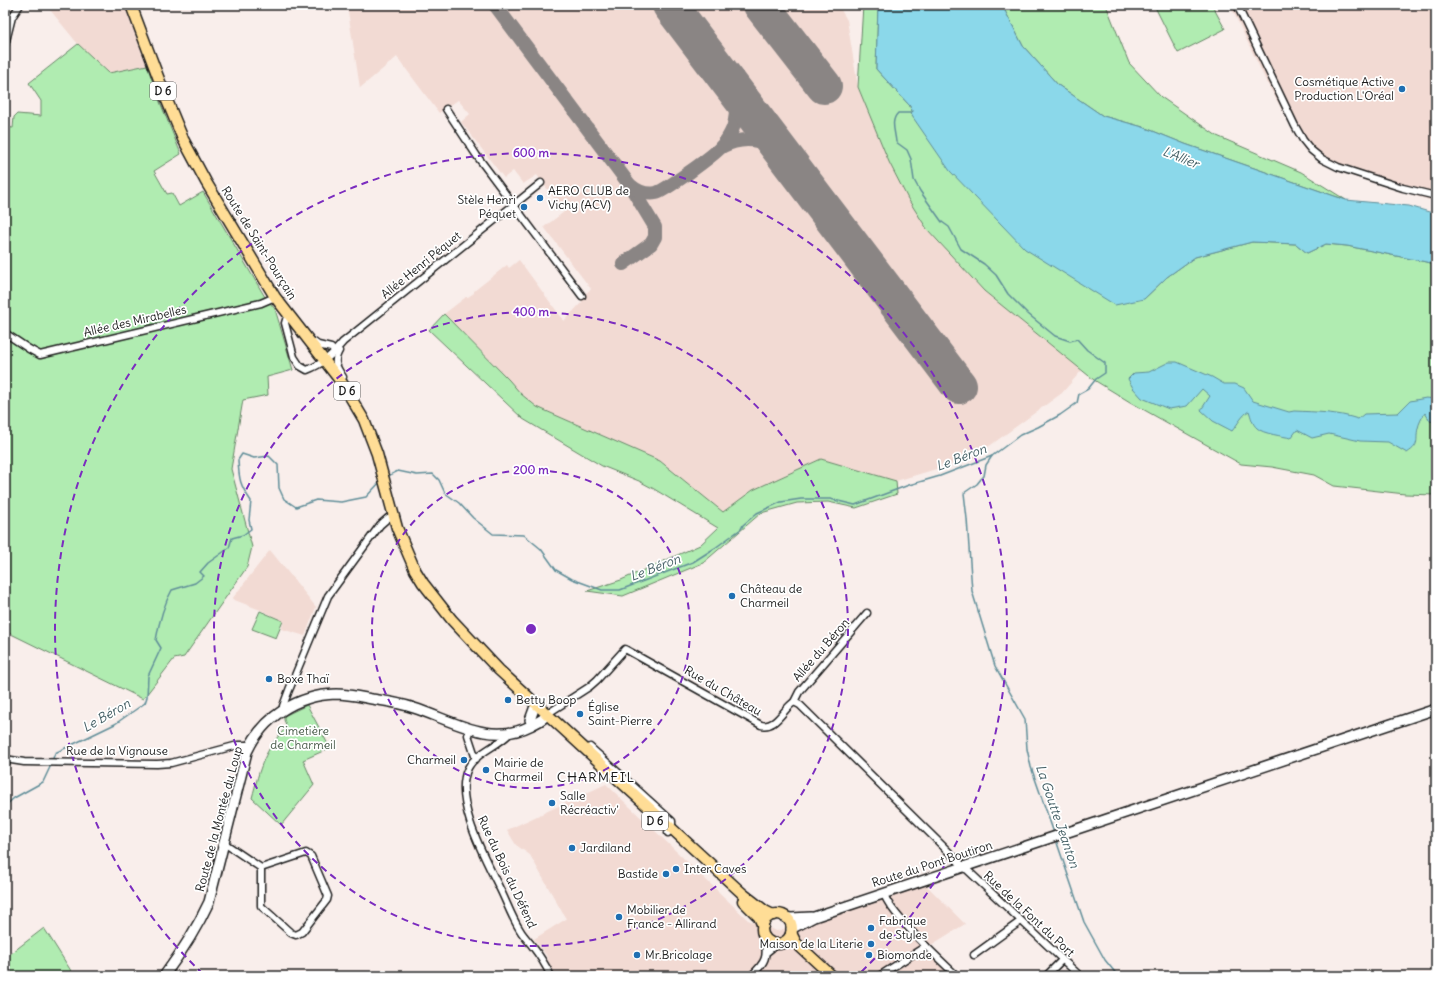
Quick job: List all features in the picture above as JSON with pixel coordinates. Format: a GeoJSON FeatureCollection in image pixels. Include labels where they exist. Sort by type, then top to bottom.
{"type":"FeatureCollection","features":[{"type":"Feature","properties":{"kind":"main road","name":"Route de Saint-Pourçain"},"geometry":{"type":"LineString","coordinates":[[131,5],[183,139],[206,182],[275,297],[353,399],[364,420],[371,436],[380,466],[397,528],[399,543],[411,572],[427,598],[472,649],[510,687],[634,794]]}},
{"type":"Feature","properties":{"kind":"main road","name":"Route de Saint-Pourçain"},"geometry":{"type":"LineString","coordinates":[[397,528],[415,570],[440,606],[542,715],[577,742],[634,794],[759,917],[763,926]]}},
{"type":"Feature","properties":{"kind":"main road","name":"Route de la Montée du Loup"},"geometry":{"type":"LineString","coordinates":[[164,976],[195,929],[209,902],[244,762],[250,745],[255,736],[267,723],[284,709],[306,699],[330,695],[350,695],[404,705],[470,729],[493,733],[519,730],[542,715]]}},
{"type":"Feature","properties":{"kind":"main road","name":"Route du Pont Boutiron"},"geometry":{"type":"LineString","coordinates":[[791,931],[814,916],[1436,709]]}},
{"type":"Feature","properties":{"kind":"main road","name":"Route de la Montée du Loup"},"geometry":{"type":"LineString","coordinates":[[508,732],[519,728],[530,720],[542,715]]}},
{"type":"Feature","properties":{"kind":"main road","name":"Route de Saint-Pourçain"},"geometry":{"type":"LineString","coordinates":[[670,831],[764,912],[773,915]]}},
{"type":"Feature","properties":{"kind":"main road"},"geometry":{"type":"LineString","coordinates":[[826,976],[787,944],[769,942],[764,937],[763,926],[766,919],[773,915],[784,917],[790,922],[791,931],[796,943],[833,976]]}},
{"type":"Feature","properties":{"kind":"main road","name":"Route du Pont Boutiron"},"geometry":{"type":"LineString","coordinates":[[784,917],[791,918],[814,916]]}},
{"type":"Feature","properties":{"kind":"main road"},"geometry":{"type":"LineString","coordinates":[[802,923],[798,934],[800,941],[833,976]]}},
{"type":"Feature","properties":{"kind":"main road"},"geometry":{"type":"LineString","coordinates":[[779,944],[787,940],[791,931]]}},
{"type":"Feature","properties":{"kind":"street"},"geometry":{"type":"LineString","coordinates":[[5,45],[12,17],[20,5]]}},
{"type":"Feature","properties":{"kind":"street"},"geometry":{"type":"LineString","coordinates":[[1237,5],[1295,126],[1311,150],[1338,167],[1403,188],[1436,196]]}},
{"type":"Feature","properties":{"kind":"street"},"geometry":{"type":"LineString","coordinates":[[446,109],[477,156],[582,296]]}},
{"type":"Feature","properties":{"kind":"street","name":"Allée Henri Péquet"},"geometry":{"type":"LineString","coordinates":[[323,359],[541,183]]}},
{"type":"Feature","properties":{"kind":"street","name":"Allée des Mirabelles"},"geometry":{"type":"LineString","coordinates":[[5,333],[28,350],[40,355],[261,303],[275,297]]}},
{"type":"Feature","properties":{"kind":"street"},"geometry":{"type":"LineString","coordinates":[[288,313],[285,323],[294,358],[300,366],[307,370],[318,366],[323,359]]}},
{"type":"Feature","properties":{"kind":"street"},"geometry":{"type":"LineString","coordinates":[[306,337],[318,346],[331,348]]}},
{"type":"Feature","properties":{"kind":"street","name":"Allée Henri Péquet"},"geometry":{"type":"LineString","coordinates":[[323,359],[331,348],[343,342]]}},
{"type":"Feature","properties":{"kind":"street","name":"Allée Henri Péquet"},"geometry":{"type":"LineString","coordinates":[[343,342],[335,358],[336,366],[350,387],[353,399]]}},
{"type":"Feature","properties":{"kind":"street"},"geometry":{"type":"LineString","coordinates":[[284,709],[283,706],[289,690],[328,596],[380,525],[388,518],[394,517]]}},
{"type":"Feature","properties":{"kind":"street","name":"Allée du Béron"},"geometry":{"type":"LineString","coordinates":[[794,702],[799,692],[867,613]]}},
{"type":"Feature","properties":{"kind":"street","name":"Rue du Château"},"geometry":{"type":"LineString","coordinates":[[542,715],[589,687],[625,649],[761,725],[766,726],[775,723],[788,706],[794,702]]}},
{"type":"Feature","properties":{"kind":"street"},"geometry":{"type":"LineString","coordinates":[[510,687],[521,694],[542,715]]}},
{"type":"Feature","properties":{"kind":"street"},"geometry":{"type":"LineString","coordinates":[[794,702],[800,705],[964,867]]}},
{"type":"Feature","properties":{"kind":"street"},"geometry":{"type":"LineString","coordinates":[[470,729],[468,736],[476,759],[501,742],[508,735],[508,732]]}},
{"type":"Feature","properties":{"kind":"street","name":"Rue de la Vignouse"},"geometry":{"type":"LineString","coordinates":[[5,759],[24,762],[157,764],[171,763],[238,745],[250,745]]}},
{"type":"Feature","properties":{"kind":"street","name":"Route de Saint-Pourçain"},"geometry":{"type":"LineString","coordinates":[[590,747],[634,794]]}},
{"type":"Feature","properties":{"kind":"street","name":"Rue du Bois du Défend"},"geometry":{"type":"LineString","coordinates":[[476,759],[471,763],[465,783],[466,801],[472,828],[519,929],[544,962],[550,976]]}},
{"type":"Feature","properties":{"kind":"street"},"geometry":{"type":"LineString","coordinates":[[224,843],[260,868]]}},
{"type":"Feature","properties":{"kind":"street"},"geometry":{"type":"LineString","coordinates":[[300,854],[311,856],[328,896],[327,900],[302,932],[296,935],[291,933],[261,906],[260,868],[300,854]]}},
{"type":"Feature","properties":{"kind":"street","name":"Rue de la Font du Port"},"geometry":{"type":"LineString","coordinates":[[964,867],[1080,976]]}},
{"type":"Feature","properties":{"kind":"street"},"geometry":{"type":"LineString","coordinates":[[884,893],[886,900],[898,916],[956,976]]}},
{"type":"Feature","properties":{"kind":"street"},"geometry":{"type":"LineString","coordinates":[[974,955],[1021,921]]}},
{"type":"Feature","properties":{"kind":"street"},"geometry":{"type":"LineString","coordinates":[[751,976],[764,961],[767,952],[764,937]]}},
{"type":"Feature","properties":{"kind":"street"},"geometry":{"type":"LineString","coordinates":[[767,952],[779,944]]}},
{"type":"Feature","properties":{"kind":"street"},"geometry":{"type":"LineString","coordinates":[[879,976],[926,946]]}},
{"type":"Feature","properties":{"kind":"street"},"geometry":{"type":"LineString","coordinates":[[1046,976],[1062,960]]}},
{"type":"Feature","properties":{"kind":"shaded area"},"geometry":{"type":"Polygon","coordinates":[[[46,5],[125,5],[147,65],[109,73],[78,44],[46,5]]]}},
{"type":"Feature","properties":{"kind":"shaded area"},"geometry":{"type":"Polygon","coordinates":[[[347,5],[838,5],[847,20],[858,87],[889,162],[908,199],[927,229],[984,291],[1082,370],[1062,393],[973,458],[896,481],[821,459],[753,490],[723,512],[660,461],[537,407],[521,394],[444,314],[466,297],[474,293],[474,291],[507,265],[509,268],[519,260],[564,321],[582,302],[580,298],[591,289],[544,227],[564,212],[537,175],[523,184],[513,171],[504,178],[461,122],[470,114],[458,100],[439,113],[397,57],[360,88],[347,5]]]}},
{"type":"Feature","properties":{"kind":"shaded area"},"geometry":{"type":"Polygon","coordinates":[[[1230,5],[1436,5],[1436,202],[1352,176],[1325,164],[1304,149],[1266,81],[1230,5]]]}},
{"type":"Feature","properties":{"kind":"shaded area"},"geometry":{"type":"Polygon","coordinates":[[[270,550],[316,607],[305,636],[282,629],[283,621],[263,611],[232,599],[270,550]]]}},
{"type":"Feature","properties":{"kind":"shaded area"},"geometry":{"type":"Polygon","coordinates":[[[606,784],[748,920],[777,931],[924,883],[965,924],[931,945],[961,976],[554,976],[546,955],[534,939],[566,919],[530,855],[516,845],[507,830],[606,784]]]}},
{"type":"Feature","properties":{"kind":"green space"},"geometry":{"type":"Polygon","coordinates":[[[863,5],[878,5],[876,69],[910,106],[912,116],[1144,299],[1167,277],[1195,257],[1252,242],[1296,244],[1307,253],[1326,244],[1347,246],[1436,264],[1436,495],[1405,494],[1334,486],[1314,475],[1272,467],[1241,464],[1130,402],[1094,380],[984,291],[927,229],[908,199],[889,162],[858,87],[863,5]]]}},
{"type":"Feature","properties":{"kind":"green space"},"geometry":{"type":"Polygon","coordinates":[[[1002,5],[1106,5],[1129,63],[1161,97],[1217,136],[1301,172],[1346,200],[1185,144],[1143,127],[1103,116],[1058,85],[1023,46],[1002,5]]]}},
{"type":"Feature","properties":{"kind":"green space"},"geometry":{"type":"Polygon","coordinates":[[[1154,5],[1212,5],[1225,29],[1178,53],[1154,5]]]}},
{"type":"Feature","properties":{"kind":"green space"},"geometry":{"type":"Polygon","coordinates":[[[78,44],[109,73],[147,65],[156,92],[181,154],[154,171],[167,194],[172,193],[179,206],[203,192],[265,297],[275,309],[293,370],[267,377],[268,395],[243,400],[231,469],[252,547],[247,567],[184,657],[174,659],[143,699],[5,631],[5,127],[13,128],[14,117],[17,114],[41,116],[41,101],[29,83],[78,44]]]}},
{"type":"Feature","properties":{"kind":"green space"},"geometry":{"type":"Polygon","coordinates":[[[444,314],[521,394],[537,407],[660,461],[723,512],[753,490],[821,459],[896,481],[897,494],[856,508],[828,502],[797,503],[761,513],[703,563],[623,596],[587,591],[621,580],[700,545],[718,528],[654,489],[639,481],[602,466],[523,419],[429,330],[444,314]]]}},
{"type":"Feature","properties":{"kind":"green space"},"geometry":{"type":"Polygon","coordinates":[[[260,611],[283,621],[276,638],[252,629],[260,611]]]}},
{"type":"Feature","properties":{"kind":"green space","name":"Cimetière de Charmeil"},"geometry":{"type":"Polygon","coordinates":[[[307,705],[330,748],[303,760],[314,785],[281,825],[252,798],[268,751],[279,735],[287,727],[284,716],[307,705]]]}},
{"type":"Feature","properties":{"kind":"green space"},"geometry":{"type":"Polygon","coordinates":[[[44,928],[73,974],[70,976],[5,976],[5,958],[44,928]]]}},
{"type":"Feature","properties":{"kind":"water","name":"L'Allier"},"geometry":{"type":"Polygon","coordinates":[[[878,5],[1002,5],[1023,46],[1058,85],[1103,116],[1143,127],[1185,144],[1346,200],[1409,206],[1436,214],[1436,264],[1347,246],[1326,244],[1307,253],[1296,244],[1252,242],[1195,257],[1167,277],[1144,299],[1115,305],[1025,249],[950,171],[912,116],[910,106],[876,69],[878,5]]]}},
{"type":"Feature","properties":{"kind":"water"},"geometry":{"type":"Polygon","coordinates":[[[1169,362],[1177,362],[1212,377],[1224,384],[1235,384],[1244,388],[1253,401],[1289,412],[1326,413],[1358,419],[1364,414],[1398,413],[1410,401],[1426,398],[1436,399],[1436,417],[1431,422],[1425,413],[1418,426],[1416,445],[1407,453],[1388,442],[1360,441],[1329,434],[1312,438],[1297,430],[1291,438],[1268,433],[1255,426],[1249,411],[1242,417],[1232,431],[1213,421],[1201,410],[1210,396],[1202,389],[1187,406],[1169,409],[1142,398],[1133,388],[1128,379],[1134,373],[1149,372],[1169,362]]]}},
{"type":"Feature","properties":{"kind":"waterway","name":"Le Béron"},"geometry":{"type":"LineString","coordinates":[[388,476],[398,471],[417,475],[433,474],[439,480],[445,493],[459,503],[473,518],[493,534],[524,535],[541,549],[556,570],[572,579],[602,590],[620,590],[693,562],[741,529],[743,525],[757,513],[781,502],[801,499],[830,499],[855,505],[909,485],[940,476],[992,456],[1020,435],[1060,415],[1077,403],[1079,394],[1088,389],[1096,379],[1105,373],[1105,363],[1087,350],[1077,339],[1070,341],[1055,336],[1028,314],[1008,294],[996,275],[984,264],[961,249],[949,227],[942,222],[920,191],[914,180],[911,159],[907,150],[896,142],[894,119],[898,113],[910,113],[913,111]]}},
{"type":"Feature","properties":{"kind":"waterway","name":"Le Béron"},"geometry":{"type":"LineString","coordinates":[[52,761],[55,753],[115,724],[145,703],[147,697],[148,676],[161,648],[156,640],[160,620],[172,590],[195,583],[204,576],[200,572],[208,563],[229,548],[232,538],[243,535],[251,529],[249,520],[251,501],[244,491],[239,473],[238,460],[242,454],[254,458],[269,456],[278,465],[279,488],[284,499],[296,507],[316,500],[341,502],[366,497],[380,482]]}},
{"type":"Feature","properties":{"kind":"waterway","name":"La Goutte Jeanton"},"geometry":{"type":"LineString","coordinates":[[992,456],[986,465],[984,476],[977,484],[964,493],[972,591],[995,666],[1025,719],[1027,749],[1031,767],[1054,833]]}},
{"type":"Feature","properties":{"kind":"waterway","name":"Le Béron"},"geometry":{"type":"LineString","coordinates":[[5,806],[14,798],[43,782],[51,765]]}},
{"type":"Feature","properties":{"kind":"waterway","name":"La Goutte Jeanton"},"geometry":{"type":"LineString","coordinates":[[1056,840],[1084,922],[1105,960],[1118,976]]}},
{"type":"Feature","properties":{"kind":"taxiway"},"geometry":{"type":"LineString","coordinates":[[495,5],[629,184],[655,227],[655,237],[651,244],[623,264]]}},
{"type":"Feature","properties":{"kind":"taxiway"},"geometry":{"type":"LineString","coordinates":[[630,185],[642,192],[656,193],[661,191],[689,172],[721,147],[732,131],[736,115],[734,98],[727,81]]}},
{"type":"Feature","properties":{"kind":"taxiway"},"geometry":{"type":"LineString","coordinates":[[721,147],[738,141],[753,140],[768,145],[783,154]]}},
{"type":"Feature","properties":{"kind":"runway"},"geometry":{"type":"LineString","coordinates":[[670,5],[959,386]]}},
{"type":"Feature","properties":{"kind":"runway"},"geometry":{"type":"LineString","coordinates":[[761,5],[824,86]]}},
{"type":"Feature","properties":{"kind":"place","name":"Cosmétique Active Production L'Oréal"},"geometry":{"type":"Point","coordinates":[1402,89]}},
{"type":"Feature","properties":{"kind":"place","name":"AERO CLUB de Vichy (ACV)"},"geometry":{"type":"Point","coordinates":[540,198]}},
{"type":"Feature","properties":{"kind":"place","name":"Stèle Henri Péquet"},"geometry":{"type":"Point","coordinates":[524,207]}},
{"type":"Feature","properties":{"kind":"place","name":"Château de Charmeil"},"geometry":{"type":"Point","coordinates":[732,596]}},
{"type":"Feature","properties":{"kind":"place","name":"Boxe Thaï"},"geometry":{"type":"Point","coordinates":[269,679]}},
{"type":"Feature","properties":{"kind":"place","name":"Betty Boop"},"geometry":{"type":"Point","coordinates":[508,700]}},
{"type":"Feature","properties":{"kind":"place","name":"Église Saint-Pierre"},"geometry":{"type":"Point","coordinates":[580,714]}},
{"type":"Feature","properties":{"kind":"place","name":"Charmeil"},"geometry":{"type":"Point","coordinates":[464,760]}},
{"type":"Feature","properties":{"kind":"place","name":"Mairie de Charmeil"},"geometry":{"type":"Point","coordinates":[486,770]}},
{"type":"Feature","properties":{"kind":"place","name":"Salle Récréactiv'"},"geometry":{"type":"Point","coordinates":[552,803]}},
{"type":"Feature","properties":{"kind":"place","name":"Jardiland"},"geometry":{"type":"Point","coordinates":[572,848]}},
{"type":"Feature","properties":{"kind":"place","name":"Inter Caves"},"geometry":{"type":"Point","coordinates":[676,869]}},
{"type":"Feature","properties":{"kind":"place","name":"Bastide"},"geometry":{"type":"Point","coordinates":[666,874]}},
{"type":"Feature","properties":{"kind":"place","name":"Mobilier de France - Allirand"},"geometry":{"type":"Point","coordinates":[619,917]}},
{"type":"Feature","properties":{"kind":"place","name":"Fabrique de Styles"},"geometry":{"type":"Point","coordinates":[871,928]}},
{"type":"Feature","properties":{"kind":"place","name":"Maison de la Literie"},"geometry":{"type":"Point","coordinates":[871,944]}},
{"type":"Feature","properties":{"kind":"place","name":"Mr.Bricolage"},"geometry":{"type":"Point","coordinates":[637,955]}},
{"type":"Feature","properties":{"kind":"place","name":"Biomonde"},"geometry":{"type":"Point","coordinates":[869,955]}},
{"type":"Feature","properties":{"kind":"district","name":"CHARMEIL"},"geometry":{"type":"Point","coordinates":[596,777]}}]}
